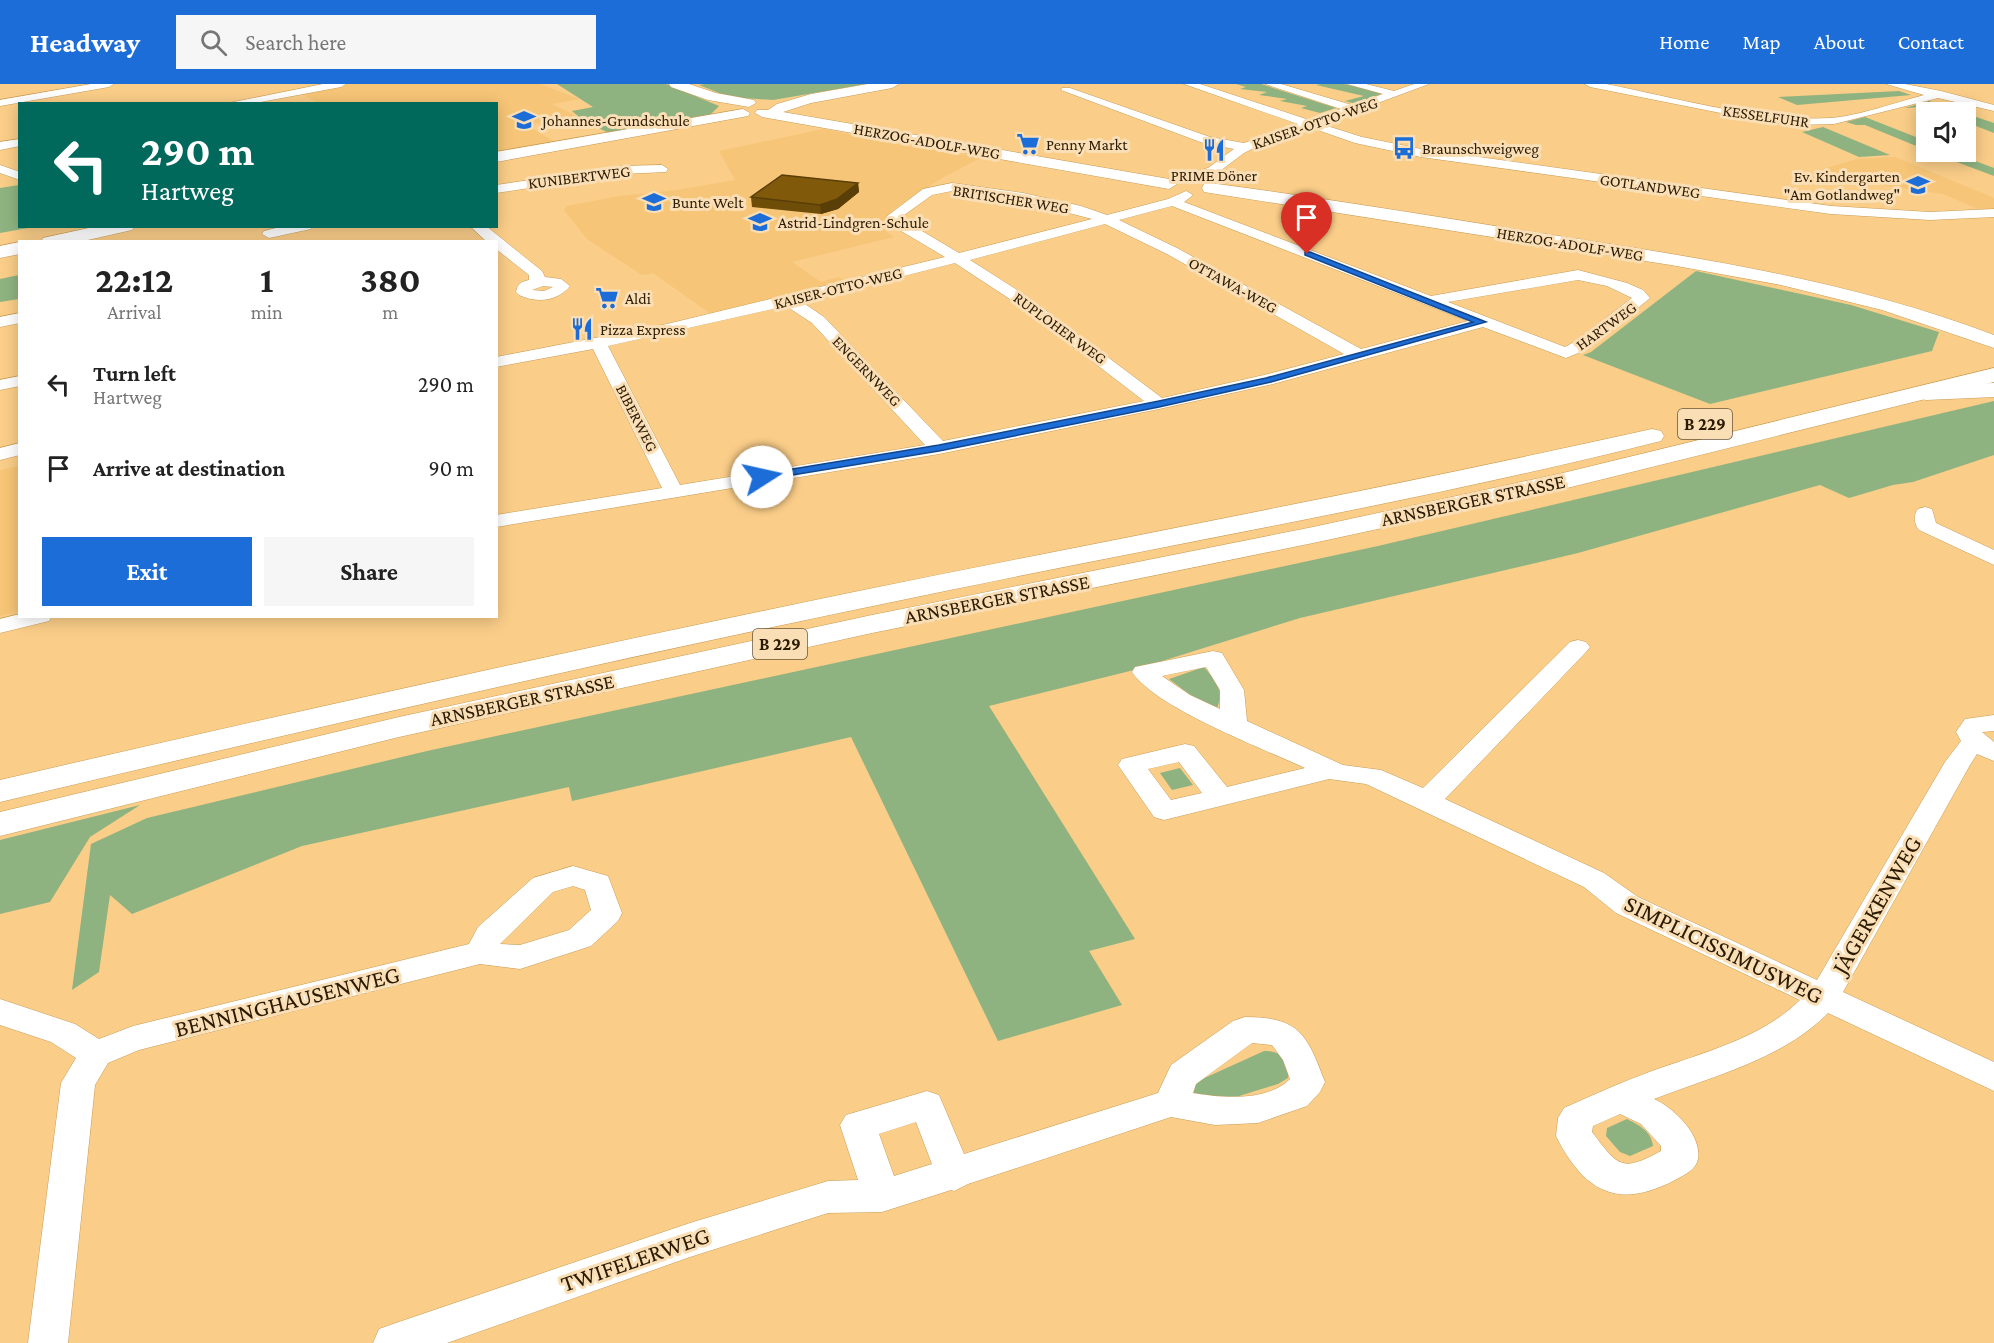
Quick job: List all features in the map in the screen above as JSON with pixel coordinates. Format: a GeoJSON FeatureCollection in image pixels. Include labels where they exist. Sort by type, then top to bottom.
{"type":"FeatureCollection","features":[{"type":"Feature","properties":{"kind":"main road"},"geometry":{"type":"LineString","coordinates":[[676,84],[713,97],[756,108]]}},
{"type":"Feature","properties":{"kind":"main road"},"geometry":{"type":"LineString","coordinates":[[498,157],[892,84]]}},
{"type":"Feature","properties":{"kind":"main road","name":"HERZOG-ADOLF-WEG"},"geometry":{"type":"LineString","coordinates":[[756,108],[803,120],[1122,175],[1247,192],[1690,263],[1816,286],[1892,305],[1964,319],[1994,331]]}},
{"type":"Feature","properties":{"kind":"main road"},"geometry":{"type":"LineString","coordinates":[[55,240],[79,231],[107,228]]}},
{"type":"Feature","properties":{"kind":"main road"},"geometry":{"type":"LineString","coordinates":[[0,252],[18,248]]}},
{"type":"Feature","properties":{"kind":"main road","name":"HERZOG-ADOLF-WEG"},"geometry":{"type":"LineString","coordinates":[[1892,305],[1994,342]]}},
{"type":"Feature","properties":{"kind":"main road"},"geometry":{"type":"LineString","coordinates":[[1964,319],[1994,323]]}},
{"type":"Feature","properties":{"kind":"main road","name":"ARNSBERGER STRASSE"},"geometry":{"type":"LineString","coordinates":[[0,791],[403,696],[856,600],[1288,516],[1522,466],[1994,357]]}},
{"type":"Feature","properties":{"kind":"main road","name":"ARNSBERGER STRASSE"},"geometry":{"type":"LineString","coordinates":[[0,824],[399,727],[872,624],[1551,484],[1994,375]]}},
{"type":"Feature","properties":{"kind":"main road"},"geometry":{"type":"LineString","coordinates":[[1926,393],[1994,390]]}},
{"type":"Feature","properties":{"kind":"street"},"geometry":{"type":"LineString","coordinates":[[0,104],[109,84]]}},
{"type":"Feature","properties":{"kind":"street"},"geometry":{"type":"LineString","coordinates":[[270,84],[305,102]]}},
{"type":"Feature","properties":{"kind":"street"},"geometry":{"type":"LineString","coordinates":[[240,102],[341,84]]}},
{"type":"Feature","properties":{"kind":"street"},"geometry":{"type":"LineString","coordinates":[[1190,84],[1311,124]]}},
{"type":"Feature","properties":{"kind":"street"},"geometry":{"type":"LineString","coordinates":[[1270,84],[1353,110]]}},
{"type":"Feature","properties":{"kind":"street"},"geometry":{"type":"LineString","coordinates":[[1352,84],[1396,95]]}},
{"type":"Feature","properties":{"kind":"street","name":"KAISER-OTTO-WEG"},"geometry":{"type":"LineString","coordinates":[[498,362],[599,344],[789,301],[1105,219],[1190,186],[1245,147],[1424,84]]}},
{"type":"Feature","properties":{"kind":"street","name":"KESSELFUHR"},"geometry":{"type":"LineString","coordinates":[[1590,84],[1756,117],[1816,123],[1834,121],[1941,94]]}},
{"type":"Feature","properties":{"kind":"street"},"geometry":{"type":"LineString","coordinates":[[1892,84],[1994,108]]}},
{"type":"Feature","properties":{"kind":"street"},"geometry":{"type":"LineString","coordinates":[[1066,90],[1207,140],[1245,147]]}},
{"type":"Feature","properties":{"kind":"street","name":"GOTLANDWEG"},"geometry":{"type":"LineString","coordinates":[[1311,124],[1359,140],[1400,150],[1794,206],[1895,215],[1991,215]]}},
{"type":"Feature","properties":{"kind":"street"},"geometry":{"type":"LineString","coordinates":[[0,146],[18,142]]}},
{"type":"Feature","properties":{"kind":"street"},"geometry":{"type":"LineString","coordinates":[[0,169],[18,175]]}},
{"type":"Feature","properties":{"kind":"street","name":"KUNIBERTWEG"},"geometry":{"type":"LineString","coordinates":[[498,189],[622,170],[662,169]]}},
{"type":"Feature","properties":{"kind":"street"},"geometry":{"type":"LineString","coordinates":[[0,186],[18,182]]}},
{"type":"Feature","properties":{"kind":"street","name":"HARTWEG"},"geometry":{"type":"LineString","coordinates":[[1190,186],[1428,301],[1566,353],[1582,345],[1642,298],[1630,290],[1578,275],[1428,301]]}},
{"type":"Feature","properties":{"kind":"street","name":"BRITISCHER WEG"},"geometry":{"type":"LineString","coordinates":[[956,258],[896,222],[893,217],[928,192],[952,187],[1038,200],[1105,219]]}},
{"type":"Feature","properties":{"kind":"street","name":"OTTAWA-WEG"},"geometry":{"type":"LineString","coordinates":[[1105,219],[1197,265],[1359,355]]}},
{"type":"Feature","properties":{"kind":"street"},"geometry":{"type":"LineString","coordinates":[[268,234],[296,228]]}},
{"type":"Feature","properties":{"kind":"street"},"geometry":{"type":"LineString","coordinates":[[479,228],[494,240]]}},
{"type":"Feature","properties":{"kind":"street"},"geometry":{"type":"LineString","coordinates":[[498,244],[537,274],[537,282]]}},
{"type":"Feature","properties":{"kind":"street","name":"RUPLOHER WEG"},"geometry":{"type":"LineString","coordinates":[[956,258],[1022,300],[1159,404]]}},
{"type":"Feature","properties":{"kind":"street","name":"ENGERNWEG"},"geometry":{"type":"LineString","coordinates":[[789,301],[818,320],[939,448]]}},
{"type":"Feature","properties":{"kind":"street"},"geometry":{"type":"LineString","coordinates":[[0,322],[18,318]]}},
{"type":"Feature","properties":{"kind":"street"},"geometry":{"type":"LineString","coordinates":[[498,521],[939,448],[1159,404],[1267,380],[1482,322]]}},
{"type":"Feature","properties":{"kind":"street","name":"BIBERWEG"},"geometry":{"type":"LineString","coordinates":[[599,344],[674,492]]}},
{"type":"Feature","properties":{"kind":"street"},"geometry":{"type":"LineString","coordinates":[[0,386],[18,382]]}},
{"type":"Feature","properties":{"kind":"street"},"geometry":{"type":"LineString","coordinates":[[0,454],[18,450]]}},
{"type":"Feature","properties":{"kind":"street"},"geometry":{"type":"LineString","coordinates":[[1925,513],[1926,526],[1994,558]]}},
{"type":"Feature","properties":{"kind":"street"},"geometry":{"type":"LineString","coordinates":[[0,626],[33,618]]}},
{"type":"Feature","properties":{"kind":"street"},"geometry":{"type":"LineString","coordinates":[[1425,800],[1440,789],[1578,647]]}},
{"type":"Feature","properties":{"kind":"street","name":"SIMPLICISSIMUSWEG"},"geometry":{"type":"LineString","coordinates":[[1234,724],[1338,773],[1371,776],[1425,800],[1594,880],[1627,905],[1994,1077]]}},
{"type":"Feature","properties":{"kind":"street","name":"JÄGERKENWEG"},"geometry":{"type":"LineString","coordinates":[[1620,1098],[1662,1080],[1739,1054],[1798,1022],[1823,998],[1958,762],[1987,739]]}},
{"type":"Feature","properties":{"kind":"street","name":"SIMPLICISSIMUSWEG"},"geometry":{"type":"LineString","coordinates":[[1220,797],[1332,770]]}},
{"type":"Feature","properties":{"kind":"street","name":"BENNINGHAUSENWEG"},"geometry":{"type":"LineString","coordinates":[[96,1054],[133,1039],[480,953]]}},
{"type":"Feature","properties":{"kind":"street"},"geometry":{"type":"LineString","coordinates":[[0,1012],[63,1033],[96,1054],[78,1083],[48,1343]]}},
{"type":"Feature","properties":{"kind":"street","name":"TWIFELERWEG"},"geometry":{"type":"LineString","coordinates":[[393,1343],[690,1240],[828,1197],[882,1196],[954,1175],[1171,1103]]}},
{"type":"Feature","properties":{"kind":"street"},"geometry":{"type":"LineString","coordinates":[[882,1196],[858,1125],[927,1105],[954,1175]]}},
{"type":"Feature","properties":{"kind":"shaded area","name":"Johannes-Grundschule"},"geometry":{"type":"Polygon","coordinates":[[[348,84],[540,84],[579,99],[552,104],[576,116],[526,125],[555,142],[498,153],[498,102],[316,102],[303,95],[312,90],[348,84]]]}},
{"type":"Feature","properties":{"kind":"shaded area","name":"Astrid-Lindgren-Schule"},"geometry":{"type":"Polygon","coordinates":[[[823,129],[911,147],[982,157],[942,178],[893,210],[888,221],[874,223],[894,237],[792,262],[821,282],[838,277],[845,281],[711,314],[653,273],[642,275],[587,239],[564,210],[567,206],[620,196],[677,190],[735,180],[719,151],[823,129]]]}},
{"type":"Feature","properties":{"kind":"shaded area","name":"Ev. Kindergarten \"Am Gotlandweg\""},"geometry":{"type":"Polygon","coordinates":[[[1895,157],[1994,198],[1994,209],[1980,210],[1943,194],[1806,174],[1857,159],[1895,157]]]}},
{"type":"Feature","properties":{"kind":"shaded area"},"geometry":{"type":"Polygon","coordinates":[[[18,466],[18,612],[0,616],[0,470],[18,466]]]}},
{"type":"Feature","properties":{"kind":"green space"},"geometry":{"type":"Polygon","coordinates":[[[557,84],[666,84],[719,106],[710,115],[611,134],[584,121],[572,111],[593,107],[557,84]]]}},
{"type":"Feature","properties":{"kind":"green space"},"geometry":{"type":"Polygon","coordinates":[[[867,84],[773,100],[729,97],[699,85],[867,84]]]}},
{"type":"Feature","properties":{"kind":"green space"},"geometry":{"type":"Polygon","coordinates":[[[1236,84],[1261,84],[1336,108],[1320,113],[1301,108],[1307,106],[1280,101],[1287,99],[1259,95],[1267,92],[1240,89],[1246,87],[1236,84]]]}},
{"type":"Feature","properties":{"kind":"green space"},"geometry":{"type":"Polygon","coordinates":[[[1344,84],[1383,93],[1356,104],[1345,101],[1364,96],[1316,85],[1344,84]]]}},
{"type":"Feature","properties":{"kind":"green space"},"geometry":{"type":"Polygon","coordinates":[[[1899,91],[1911,95],[1797,105],[1778,97],[1899,91]]]}},
{"type":"Feature","properties":{"kind":"green space"},"geometry":{"type":"Polygon","coordinates":[[[1865,117],[1916,137],[1916,146],[1865,125],[1846,122],[1865,117]]]}},
{"type":"Feature","properties":{"kind":"green space"},"geometry":{"type":"Polygon","coordinates":[[[1976,117],[1994,123],[1994,133],[1976,126],[1976,117]]]}},
{"type":"Feature","properties":{"kind":"green space"},"geometry":{"type":"Polygon","coordinates":[[[1823,127],[1890,155],[1859,157],[1802,132],[1823,127]]]}},
{"type":"Feature","properties":{"kind":"green space"},"geometry":{"type":"Polygon","coordinates":[[[1976,161],[1994,168],[1994,176],[1957,162],[1976,161]]]}},
{"type":"Feature","properties":{"kind":"green space"},"geometry":{"type":"Polygon","coordinates":[[[18,185],[18,228],[28,228],[0,233],[0,188],[18,185]]]}},
{"type":"Feature","properties":{"kind":"green space"},"geometry":{"type":"Polygon","coordinates":[[[1696,271],[1851,305],[1939,332],[1932,351],[1710,404],[1583,355],[1591,352],[1696,271]]]}},
{"type":"Feature","properties":{"kind":"green space"},"geometry":{"type":"Polygon","coordinates":[[[18,275],[18,299],[0,302],[0,279],[18,275]]]}},
{"type":"Feature","properties":{"kind":"green space"},"geometry":{"type":"Polygon","coordinates":[[[1994,401],[1994,455],[1913,482],[1893,485],[1849,498],[1820,485],[1578,553],[1300,618],[1130,671],[989,706],[1135,939],[1089,951],[1122,1005],[998,1041],[851,737],[572,801],[569,787],[302,846],[132,914],[110,895],[99,972],[72,990],[91,844],[147,818],[427,751],[1378,546],[1994,401]]]}},
{"type":"Feature","properties":{"kind":"green space"},"geometry":{"type":"Polygon","coordinates":[[[1204,667],[1215,681],[1219,691],[1217,708],[1197,700],[1169,679],[1204,667]]]}},
{"type":"Feature","properties":{"kind":"green space"},"geometry":{"type":"Polygon","coordinates":[[[1180,768],[1193,785],[1172,790],[1160,773],[1180,768]]]}},
{"type":"Feature","properties":{"kind":"green space"},"geometry":{"type":"Polygon","coordinates":[[[140,805],[90,837],[50,902],[0,914],[0,840],[140,805]]]}},
{"type":"Feature","properties":{"kind":"green space"},"geometry":{"type":"Polygon","coordinates":[[[1264,1051],[1271,1051],[1284,1058],[1288,1078],[1278,1084],[1220,1102],[1193,1094],[1191,1087],[1198,1081],[1264,1051]]]}},
{"type":"Feature","properties":{"kind":"green space"},"geometry":{"type":"Polygon","coordinates":[[[1627,1119],[1647,1132],[1653,1146],[1630,1156],[1620,1152],[1606,1136],[1607,1128],[1627,1119]]]}},
{"type":"Feature","properties":{"kind":"building"},"geometry":{"type":"Polygon","coordinates":[[[782,175],[858,183],[837,199],[820,205],[751,197],[782,175]]]}},
{"type":"Feature","properties":{"kind":"place","name":"Johannes-Grundschule"},"geometry":{"type":"Point","coordinates":[524,120]}},
{"type":"Feature","properties":{"kind":"place","name":"Penny Markt"},"geometry":{"type":"Point","coordinates":[1028,144]}},
{"type":"Feature","properties":{"kind":"place","name":"Braunschweigweg"},"geometry":{"type":"Point","coordinates":[1404,148]}},
{"type":"Feature","properties":{"kind":"place","name":"PRIME Döner"},"geometry":{"type":"Point","coordinates":[1214,150]}},
{"type":"Feature","properties":{"kind":"place","name":"Ev. Kindergarten \"Am Gotlandweg\""},"geometry":{"type":"Point","coordinates":[1918,185]}},
{"type":"Feature","properties":{"kind":"place","name":"Bunte Welt"},"geometry":{"type":"Point","coordinates":[654,202]}},
{"type":"Feature","properties":{"kind":"place","name":"Astrid-Lindgren-Schule"},"geometry":{"type":"Point","coordinates":[760,222]}},
{"type":"Feature","properties":{"kind":"place","name":"Aldi"},"geometry":{"type":"Point","coordinates":[607,298]}},
{"type":"Feature","properties":{"kind":"place","name":"Pizza Express"},"geometry":{"type":"Point","coordinates":[582,329]}},
{"type":"Feature","properties":{"kind":"route"},"geometry":{"type":"LineString","coordinates":[[762,477],[939,448],[1159,404],[1267,380],[1482,322],[1307,254]]}}]}
